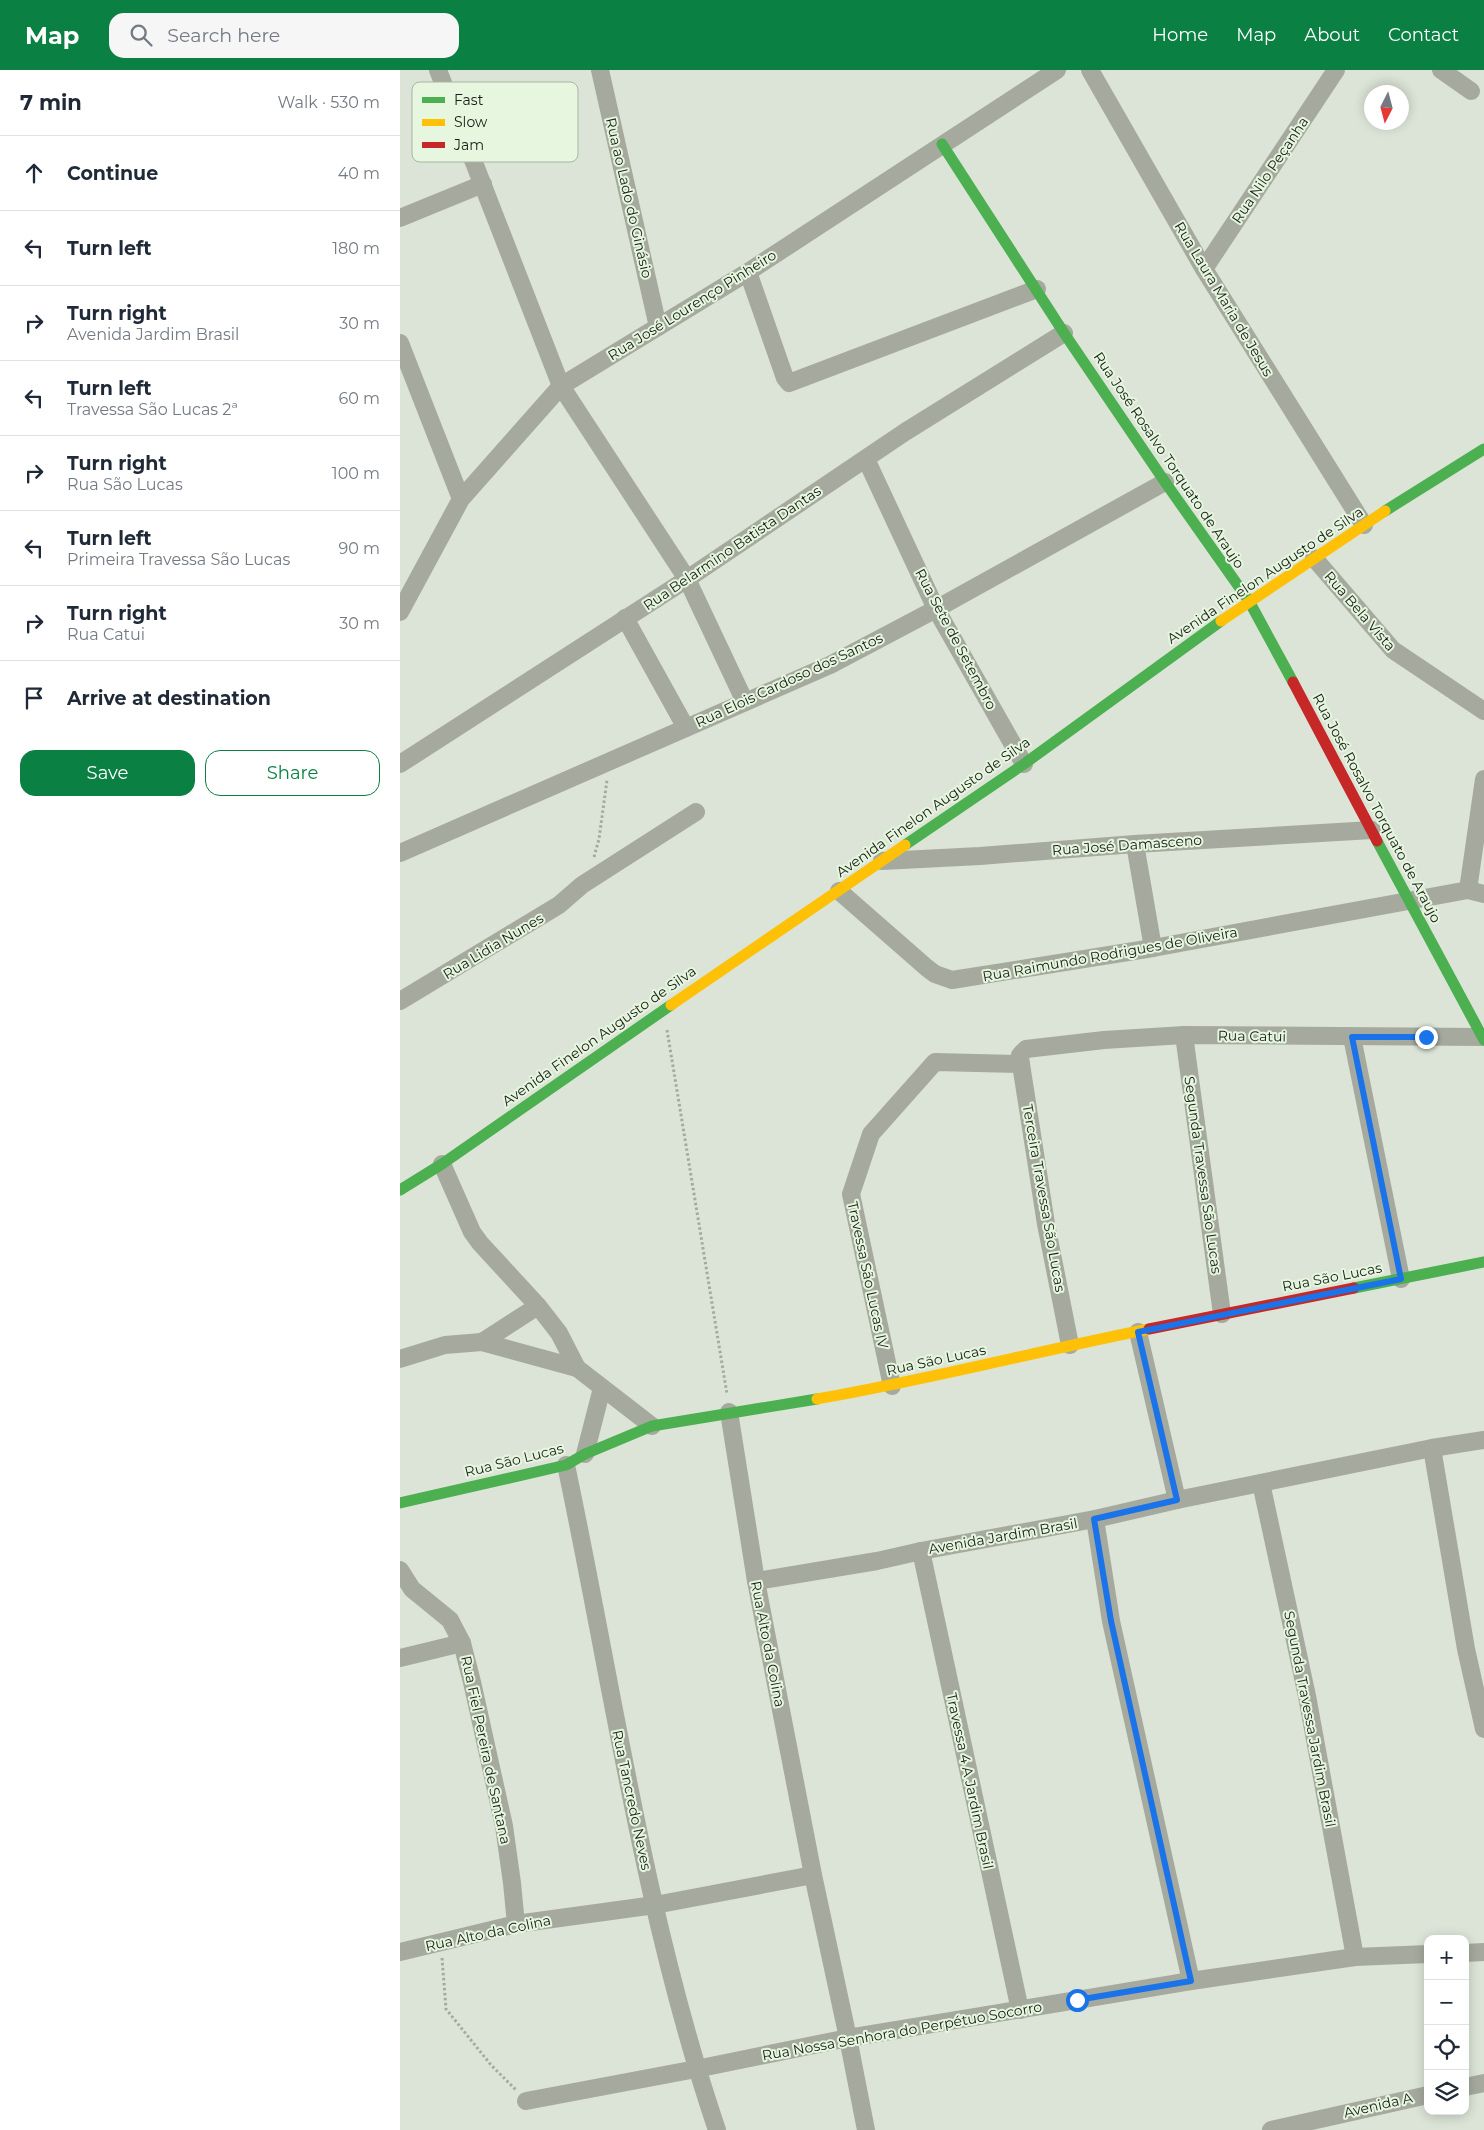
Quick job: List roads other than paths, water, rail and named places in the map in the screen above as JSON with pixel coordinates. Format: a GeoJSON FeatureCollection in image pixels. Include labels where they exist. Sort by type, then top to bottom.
{"type":"FeatureCollection","features":[{"type":"Feature","properties":{"kind":"street"},"geometry":{"type":"LineString","coordinates":[[438,70],[443,82]]}},
{"type":"Feature","properties":{"kind":"street","name":"Rua ao Lado do Ginásio"},"geometry":{"type":"LineString","coordinates":[[600,70],[658,327]]}},
{"type":"Feature","properties":{"kind":"street","name":"Rua José Lourenço Pinheiro"},"geometry":{"type":"LineString","coordinates":[[400,612],[462,499],[561,386],[748,272],[1057,70]]}},
{"type":"Feature","properties":{"kind":"street","name":"Rua Laura Maria de Jesus"},"geometry":{"type":"LineString","coordinates":[[1090,70],[1204,269],[1364,525]]}},
{"type":"Feature","properties":{"kind":"street","name":"Rua Nilo Peçanha"},"geometry":{"type":"LineString","coordinates":[[1204,269],[1336,70]]}},
{"type":"Feature","properties":{"kind":"street"},"geometry":{"type":"LineString","coordinates":[[1441,70],[1471,91]]}},
{"type":"Feature","properties":{"kind":"street","name":"Rua José Rosalvo Torquato de Araujo"},"geometry":{"type":"LineString","coordinates":[[942,144],[1064,333],[1165,482],[1249,601],[1483,1038]]}},
{"type":"Feature","properties":{"kind":"street"},"geometry":{"type":"LineString","coordinates":[[474,162],[561,386],[686,579],[745,702]]}},
{"type":"Feature","properties":{"kind":"street"},"geometry":{"type":"LineString","coordinates":[[400,218],[483,184]]}},
{"type":"Feature","properties":{"kind":"street"},"geometry":{"type":"LineString","coordinates":[[748,272],[786,380],[789,383],[1037,289]]}},
{"type":"Feature","properties":{"kind":"street","name":"Rua Belarmino Batista Dantas"},"geometry":{"type":"LineString","coordinates":[[400,764],[686,579],[866,459],[1064,333]]}},
{"type":"Feature","properties":{"kind":"street"},"geometry":{"type":"LineString","coordinates":[[400,342],[462,499]]}},
{"type":"Feature","properties":{"kind":"street","name":"Avenida Finelon Augusto de Silva"},"geometry":{"type":"LineString","coordinates":[[400,1190],[442,1164],[664,1009],[1024,764],[1249,601],[1484,449]]}},
{"type":"Feature","properties":{"kind":"street","name":"Rua Sete de Setembro"},"geometry":{"type":"LineString","coordinates":[[866,459],[936,609],[1024,764]]}},
{"type":"Feature","properties":{"kind":"street","name":"Rua Elois Cardoso dos Santos"},"geometry":{"type":"LineString","coordinates":[[400,853],[830,665],[936,609],[1165,482]]}},
{"type":"Feature","properties":{"kind":"street","name":"Rua Bela Vista"},"geometry":{"type":"LineString","coordinates":[[1314,558],[1393,650],[1484,711]]}},
{"type":"Feature","properties":{"kind":"street"},"geometry":{"type":"LineString","coordinates":[[625,618],[686,728]]}},
{"type":"Feature","properties":{"kind":"street"},"geometry":{"type":"LineString","coordinates":[[1476,892],[1484,779]]}},
{"type":"Feature","properties":{"kind":"street","name":"Rua Lidia Nunes"},"geometry":{"type":"LineString","coordinates":[[400,1001],[559,905],[582,886],[696,812]]}},
{"type":"Feature","properties":{"kind":"street","name":"Rua José Damasceno"},"geometry":{"type":"LineString","coordinates":[[882,862],[1372,830]]}},
{"type":"Feature","properties":{"kind":"street"},"geometry":{"type":"LineString","coordinates":[[1135,844],[1153,948]]}},
{"type":"Feature","properties":{"kind":"street","name":"Rua Raimundo Rodrigues de Oliveira"},"geometry":{"type":"LineString","coordinates":[[839,890],[927,968],[935,974],[952,980],[1153,948],[1476,892]]}},
{"type":"Feature","properties":{"kind":"street","name":"Rua Catui"},"geometry":{"type":"LineString","coordinates":[[851,1194],[871,1134],[935,1062],[1022,1058],[1030,1048],[1095,1040],[1184,1035],[1483,1038]]}},
{"type":"Feature","properties":{"kind":"street","name":"Segunda Travessa São Lucas"},"geometry":{"type":"LineString","coordinates":[[1184,1035],[1222,1314]]}},
{"type":"Feature","properties":{"kind":"street"},"geometry":{"type":"LineString","coordinates":[[1352,1037],[1401,1279]]}},
{"type":"Feature","properties":{"kind":"street","name":"Terceira Travessa São Lucas"},"geometry":{"type":"LineString","coordinates":[[1022,1058],[1046,1224],[1070,1346]]}},
{"type":"Feature","properties":{"kind":"street"},"geometry":{"type":"LineString","coordinates":[[442,1164],[472,1232],[490,1256],[506,1270],[559,1333],[577,1368]]}},
{"type":"Feature","properties":{"kind":"street","name":"Travessa São Lucas IV"},"geometry":{"type":"LineString","coordinates":[[851,1194],[892,1386]]}},
{"type":"Feature","properties":{"kind":"street","name":"Rua São Lucas"},"geometry":{"type":"LineString","coordinates":[[400,1503],[566,1466],[585,1454],[652,1426],[892,1386],[1222,1314],[1484,1262]]}},
{"type":"Feature","properties":{"kind":"street"},"geometry":{"type":"LineString","coordinates":[[482,1342],[538,1306]]}},
{"type":"Feature","properties":{"kind":"street"},"geometry":{"type":"LineString","coordinates":[[1138,1332],[1177,1500]]}},
{"type":"Feature","properties":{"kind":"street"},"geometry":{"type":"LineString","coordinates":[[400,1359],[445,1345],[482,1342],[577,1368],[652,1426]]}},
{"type":"Feature","properties":{"kind":"street"},"geometry":{"type":"LineString","coordinates":[[585,1454],[602,1388]]}},
{"type":"Feature","properties":{"kind":"street","name":"Rua Alto da Colina"},"geometry":{"type":"LineString","coordinates":[[730,1412],[756,1581],[813,1875],[866,2130]]}},
{"type":"Feature","properties":{"kind":"street","name":"Avenida Jardim Brasil"},"geometry":{"type":"LineString","coordinates":[[756,1581],[877,1561],[1094,1519],[1177,1500],[1432,1448],[1484,1440]]}},
{"type":"Feature","properties":{"kind":"street"},"geometry":{"type":"LineString","coordinates":[[1432,1448],[1466,1649],[1484,1729]]}},
{"type":"Feature","properties":{"kind":"street","name":"Rua Tancredo Neves"},"geometry":{"type":"LineString","coordinates":[[566,1466],[585,1557],[611,1703],[655,1905],[696,2069],[717,2130]]}},
{"type":"Feature","properties":{"kind":"street","name":"Segunda Travessa Jardim Brasil"},"geometry":{"type":"LineString","coordinates":[[1261,1483],[1307,1696],[1355,1956]]}},
{"type":"Feature","properties":{"kind":"street"},"geometry":{"type":"LineString","coordinates":[[1094,1519],[1111,1621],[1191,1981]]}},
{"type":"Feature","properties":{"kind":"street","name":"Travessa 4 A Jardim Brasil"},"geometry":{"type":"LineString","coordinates":[[921,1551],[1020,2010]]}},
{"type":"Feature","properties":{"kind":"street","name":"Rua Fiel Pereira de Santana"},"geometry":{"type":"LineString","coordinates":[[400,1570],[412,1590],[450,1620],[462,1643],[504,1826],[516,1924]]}},
{"type":"Feature","properties":{"kind":"street"},"geometry":{"type":"LineString","coordinates":[[400,1658],[462,1643]]}},
{"type":"Feature","properties":{"kind":"street","name":"Rua Alto da Colina"},"geometry":{"type":"LineString","coordinates":[[400,1952],[516,1924],[655,1905],[813,1875]]}},
{"type":"Feature","properties":{"kind":"street"},"geometry":{"type":"LineString","coordinates":[[1469,1953],[1484,1952]]}},
{"type":"Feature","properties":{"kind":"street","name":"Rua Nossa Senhora do Perpétuo Socorro"},"geometry":{"type":"LineString","coordinates":[[526,2101],[848,2038],[1191,1981],[1355,1956],[1424,1954]]}},
{"type":"Feature","properties":{"kind":"street"},"geometry":{"type":"LineString","coordinates":[[1469,2086],[1484,2083]]}},
{"type":"Feature","properties":{"kind":"street","name":"Avenida A"},"geometry":{"type":"LineString","coordinates":[[1271,2130],[1424,2095]]}}]}
